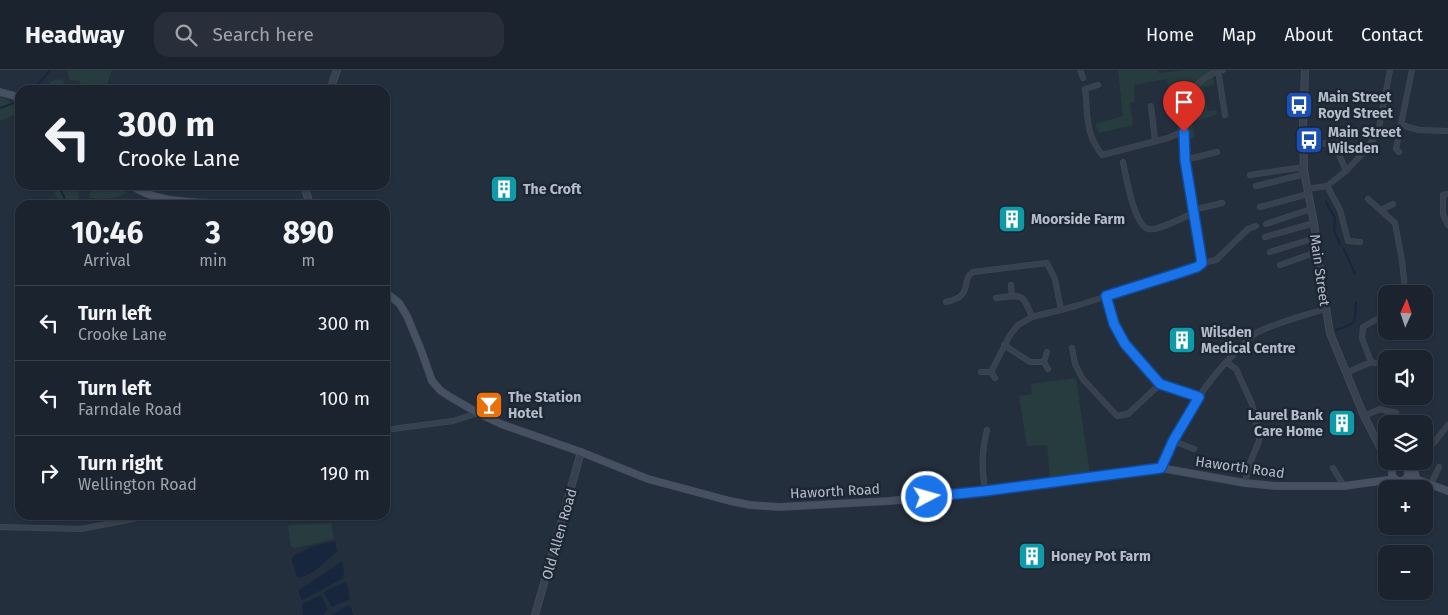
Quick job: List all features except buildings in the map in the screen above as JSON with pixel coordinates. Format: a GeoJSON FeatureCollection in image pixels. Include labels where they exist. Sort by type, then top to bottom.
{"type":"FeatureCollection","features":[{"type":"Feature","properties":{"kind":"main road"},"geometry":{"type":"LineString","coordinates":[[0,92],[15,98]]}},
{"type":"Feature","properties":{"kind":"main road"},"geometry":{"type":"LineString","coordinates":[[139,190],[144,193],[182,200]]}},
{"type":"Feature","properties":{"kind":"main road","name":"Haworth Road"},"geometry":{"type":"LineString","coordinates":[[390,296],[399,303],[407,316],[432,381],[442,391],[478,413],[501,424],[581,452],[648,479],[750,505],[779,507],[846,504],[985,491],[1161,468],[1245,483],[1307,487],[1344,486],[1395,479],[1402,481],[1408,473]]}},
{"type":"Feature","properties":{"kind":"main road"},"geometry":{"type":"LineString","coordinates":[[1394,470],[1395,479]]}},
{"type":"Feature","properties":{"kind":"main road"},"geometry":{"type":"LineString","coordinates":[[1406,470],[1416,480]]}},
{"type":"Feature","properties":{"kind":"main road"},"geometry":{"type":"LineString","coordinates":[[1433,487],[1448,492]]}},
{"type":"Feature","properties":{"kind":"street"},"geometry":{"type":"LineString","coordinates":[[332,85],[337,70]]}},
{"type":"Feature","properties":{"kind":"street"},"geometry":{"type":"LineString","coordinates":[[1080,70],[1083,78]]}},
{"type":"Feature","properties":{"kind":"street"},"geometry":{"type":"LineString","coordinates":[[1202,263],[1185,160],[1185,113],[1190,94],[1200,81],[1219,70],[1225,114]]}},
{"type":"Feature","properties":{"kind":"street","name":"Main Street"},"geometry":{"type":"LineString","coordinates":[[1305,70],[1304,171],[1314,223],[1325,309],[1330,333],[1364,416],[1378,443]]}},
{"type":"Feature","properties":{"kind":"street"},"geometry":{"type":"LineString","coordinates":[[1260,207],[1327,186],[1346,171],[1378,133],[1390,70]]}},
{"type":"Feature","properties":{"kind":"street"},"geometry":{"type":"LineString","coordinates":[[1399,152],[1396,149],[1412,70]]}},
{"type":"Feature","properties":{"kind":"street"},"geometry":{"type":"LineString","coordinates":[[1098,85],[1085,89],[1088,123],[1096,148],[1102,155],[1184,132]]}},
{"type":"Feature","properties":{"kind":"street"},"geometry":{"type":"LineString","coordinates":[[1151,106],[1155,140]]}},
{"type":"Feature","properties":{"kind":"street"},"geometry":{"type":"LineString","coordinates":[[1401,125],[1419,130],[1448,131]]}},
{"type":"Feature","properties":{"kind":"street"},"geometry":{"type":"LineString","coordinates":[[1321,143],[1335,145],[1342,139]]}},
{"type":"Feature","properties":{"kind":"street"},"geometry":{"type":"LineString","coordinates":[[1335,145],[1346,171]]}},
{"type":"Feature","properties":{"kind":"street"},"geometry":{"type":"LineString","coordinates":[[1185,160],[1217,152]]}},
{"type":"Feature","properties":{"kind":"street"},"geometry":{"type":"LineString","coordinates":[[1123,162],[1135,213],[1143,226],[1150,230],[1193,212],[1222,203]]}},
{"type":"Feature","properties":{"kind":"street"},"geometry":{"type":"LineString","coordinates":[[1250,175],[1304,171]]}},
{"type":"Feature","properties":{"kind":"street"},"geometry":{"type":"LineString","coordinates":[[1256,186],[1304,171]]}},
{"type":"Feature","properties":{"kind":"street"},"geometry":{"type":"LineString","coordinates":[[1272,172],[1275,181]]}},
{"type":"Feature","properties":{"kind":"street"},"geometry":{"type":"LineString","coordinates":[[1327,186],[1340,210],[1348,241],[1360,242]]}},
{"type":"Feature","properties":{"kind":"street"},"geometry":{"type":"LineString","coordinates":[[1448,194],[1443,195],[1443,214],[1448,225]]}},
{"type":"Feature","properties":{"kind":"street"},"geometry":{"type":"LineString","coordinates":[[1368,199],[1395,223],[1404,285]]}},
{"type":"Feature","properties":{"kind":"street"},"geometry":{"type":"LineString","coordinates":[[1381,210],[1393,204]]}},
{"type":"Feature","properties":{"kind":"street"},"geometry":{"type":"LineString","coordinates":[[1266,224],[1311,209]]}},
{"type":"Feature","properties":{"kind":"street"},"geometry":{"type":"LineString","coordinates":[[1265,237],[1314,223]]}},
{"type":"Feature","properties":{"kind":"street"},"geometry":{"type":"LineString","coordinates":[[990,372],[1010,335],[1018,325],[1032,317],[1061,310],[1216,260],[1248,229],[1256,226]]}},
{"type":"Feature","properties":{"kind":"street"},"geometry":{"type":"LineString","coordinates":[[1270,252],[1316,238]]}},
{"type":"Feature","properties":{"kind":"street"},"geometry":{"type":"LineString","coordinates":[[1280,265],[1317,252]]}},
{"type":"Feature","properties":{"kind":"street"},"geometry":{"type":"LineString","coordinates":[[946,302],[956,300],[963,294],[969,275],[973,272],[1047,263],[1055,279],[1061,310]]}},
{"type":"Feature","properties":{"kind":"street"},"geometry":{"type":"LineString","coordinates":[[1011,285],[1012,296]]}},
{"type":"Feature","properties":{"kind":"street"},"geometry":{"type":"LineString","coordinates":[[996,298],[1012,296],[1024,298],[1032,317]]}},
{"type":"Feature","properties":{"kind":"street"},"geometry":{"type":"LineString","coordinates":[[1106,296],[1114,324],[1125,344],[1160,384],[1199,397]]}},
{"type":"Feature","properties":{"kind":"street"},"geometry":{"type":"LineString","coordinates":[[1161,468],[1173,441],[1199,397],[1226,362],[1254,334],[1292,319],[1325,309]]}},
{"type":"Feature","properties":{"kind":"street"},"geometry":{"type":"LineString","coordinates":[[1371,362],[1362,338],[1364,327],[1378,319]]}},
{"type":"Feature","properties":{"kind":"street"},"geometry":{"type":"LineString","coordinates":[[1004,345],[1030,362],[1044,362]]}},
{"type":"Feature","properties":{"kind":"street"},"geometry":{"type":"LineString","coordinates":[[1072,348],[1075,364],[1082,378],[1117,416],[1128,414],[1160,384]]}},
{"type":"Feature","properties":{"kind":"street"},"geometry":{"type":"LineString","coordinates":[[1048,352],[1044,362],[1048,370]]}},
{"type":"Feature","properties":{"kind":"street"},"geometry":{"type":"LineString","coordinates":[[1226,362],[1236,369],[1252,404],[1259,441],[1248,468],[1245,483]]}},
{"type":"Feature","properties":{"kind":"street"},"geometry":{"type":"LineString","coordinates":[[1346,373],[1371,362],[1378,364]]}},
{"type":"Feature","properties":{"kind":"street"},"geometry":{"type":"LineString","coordinates":[[981,372],[990,372]]}},
{"type":"Feature","properties":{"kind":"street"},"geometry":{"type":"LineString","coordinates":[[990,372],[995,378]]}},
{"type":"Feature","properties":{"kind":"street"},"geometry":{"type":"LineString","coordinates":[[1364,416],[1380,409],[1396,413]]}},
{"type":"Feature","properties":{"kind":"street"},"geometry":{"type":"LineString","coordinates":[[390,429],[453,421],[478,413]]}},
{"type":"Feature","properties":{"kind":"street"},"geometry":{"type":"LineString","coordinates":[[1433,444],[1448,425]]}},
{"type":"Feature","properties":{"kind":"street"},"geometry":{"type":"LineString","coordinates":[[985,491],[982,459],[987,430]]}},
{"type":"Feature","properties":{"kind":"street"},"geometry":{"type":"LineString","coordinates":[[1173,441],[1194,449]]}},
{"type":"Feature","properties":{"kind":"street","name":"Old Allen Road"},"geometry":{"type":"LineString","coordinates":[[535,615],[581,452]]}},
{"type":"Feature","properties":{"kind":"street"},"geometry":{"type":"LineString","coordinates":[[1433,480],[1439,467]]}},
{"type":"Feature","properties":{"kind":"street"},"geometry":{"type":"LineString","coordinates":[[1333,468],[1344,486]]}},
{"type":"Feature","properties":{"kind":"street"},"geometry":{"type":"LineString","coordinates":[[0,527],[81,529],[128,520]]}},
{"type":"Feature","properties":{"kind":"green space"},"geometry":{"type":"Polygon","coordinates":[[[67,70],[112,70],[107,85],[80,85],[80,81],[70,80],[67,70]]]}},
{"type":"Feature","properties":{"kind":"green space"},"geometry":{"type":"Polygon","coordinates":[[[1158,70],[1159,73],[1185,70],[1213,70],[1214,85],[1204,87],[1208,111],[1217,110],[1217,114],[1192,123],[1195,137],[1188,139],[1189,129],[1178,131],[1172,91],[1168,91],[1167,79],[1134,85],[1135,101],[1130,103],[1133,125],[1099,133],[1095,124],[1123,116],[1118,71],[1158,70]]]}},
{"type":"Feature","properties":{"kind":"green space"},"geometry":{"type":"Polygon","coordinates":[[[62,79],[65,85],[48,85],[51,81],[62,79]]]}},
{"type":"Feature","properties":{"kind":"green space"},"geometry":{"type":"Polygon","coordinates":[[[0,97],[15,105],[15,114],[0,121],[0,97]]]}},
{"type":"Feature","properties":{"kind":"green space"},"geometry":{"type":"Polygon","coordinates":[[[54,190],[78,190],[79,195],[78,200],[59,200],[54,190]]]}},
{"type":"Feature","properties":{"kind":"green space"},"geometry":{"type":"Polygon","coordinates":[[[91,190],[125,190],[126,193],[118,197],[89,197],[91,190]]]}},
{"type":"Feature","properties":{"kind":"green space"},"geometry":{"type":"Polygon","coordinates":[[[1076,378],[1090,474],[1050,479],[1047,445],[1027,446],[1019,396],[1032,394],[1031,384],[1076,378]]]}},
{"type":"Feature","properties":{"kind":"green space"},"geometry":{"type":"Polygon","coordinates":[[[331,523],[334,539],[294,548],[291,546],[289,525],[331,523]]]}},
{"type":"Feature","properties":{"kind":"water"},"geometry":{"type":"Polygon","coordinates":[[[335,541],[337,551],[313,572],[297,577],[292,561],[293,556],[314,546],[335,541]]]}},
{"type":"Feature","properties":{"kind":"water"},"geometry":{"type":"Polygon","coordinates":[[[341,562],[343,563],[344,575],[342,579],[302,600],[299,590],[341,562]]]}},
{"type":"Feature","properties":{"kind":"water"},"geometry":{"type":"Polygon","coordinates":[[[345,582],[350,599],[332,607],[324,594],[325,591],[345,582]]]}},
{"type":"Feature","properties":{"kind":"water"},"geometry":{"type":"Polygon","coordinates":[[[321,595],[328,609],[323,615],[303,615],[302,604],[321,595]]]}},
{"type":"Feature","properties":{"kind":"water"},"geometry":{"type":"Polygon","coordinates":[[[349,605],[353,615],[331,615],[349,605]]]}},
{"type":"Feature","properties":{"kind":"waterway"},"geometry":{"type":"LineString","coordinates":[[37,85],[50,70]]}},
{"type":"Feature","properties":{"kind":"waterway"},"geometry":{"type":"LineString","coordinates":[[0,108],[15,103]]}},
{"type":"Feature","properties":{"kind":"waterway"},"geometry":{"type":"LineString","coordinates":[[61,190],[65,200]]}},
{"type":"Feature","properties":{"kind":"waterway"},"geometry":{"type":"LineString","coordinates":[[1326,202],[1335,218],[1334,231],[1340,244]]}},
{"type":"Feature","properties":{"kind":"waterway"},"geometry":{"type":"LineString","coordinates":[[1344,249],[1355,274]]}},
{"type":"Feature","properties":{"kind":"waterway"},"geometry":{"type":"LineString","coordinates":[[1336,330],[1353,323],[1356,302]]}},
{"type":"Feature","properties":{"kind":"place","name":"Main Street Royd Street"},"geometry":{"type":"Point","coordinates":[1299,105]}},
{"type":"Feature","properties":{"kind":"place","name":"Main Street Wilsden"},"geometry":{"type":"Point","coordinates":[1309,140]}},
{"type":"Feature","properties":{"kind":"place","name":"The Croft"},"geometry":{"type":"Point","coordinates":[504,189]}},
{"type":"Feature","properties":{"kind":"place","name":"Moorside Farm"},"geometry":{"type":"Point","coordinates":[1012,219]}},
{"type":"Feature","properties":{"kind":"place","name":"Wilsden Medical Centre"},"geometry":{"type":"Point","coordinates":[1182,340]}},
{"type":"Feature","properties":{"kind":"place","name":"The Station Hotel"},"geometry":{"type":"Point","coordinates":[489,405]}},
{"type":"Feature","properties":{"kind":"place","name":"Laurel Bank Care Home"},"geometry":{"type":"Point","coordinates":[1342,423]}},
{"type":"Feature","properties":{"kind":"place","name":"Honey Pot Farm"},"geometry":{"type":"Point","coordinates":[1032,556]}},
{"type":"Feature","properties":{"kind":"route"},"geometry":{"type":"LineString","coordinates":[[927,497],[1161,468],[1173,441],[1199,397],[1160,384],[1125,344],[1114,324],[1106,296],[1197,267],[1202,263],[1185,160],[1184,132]]}}]}
